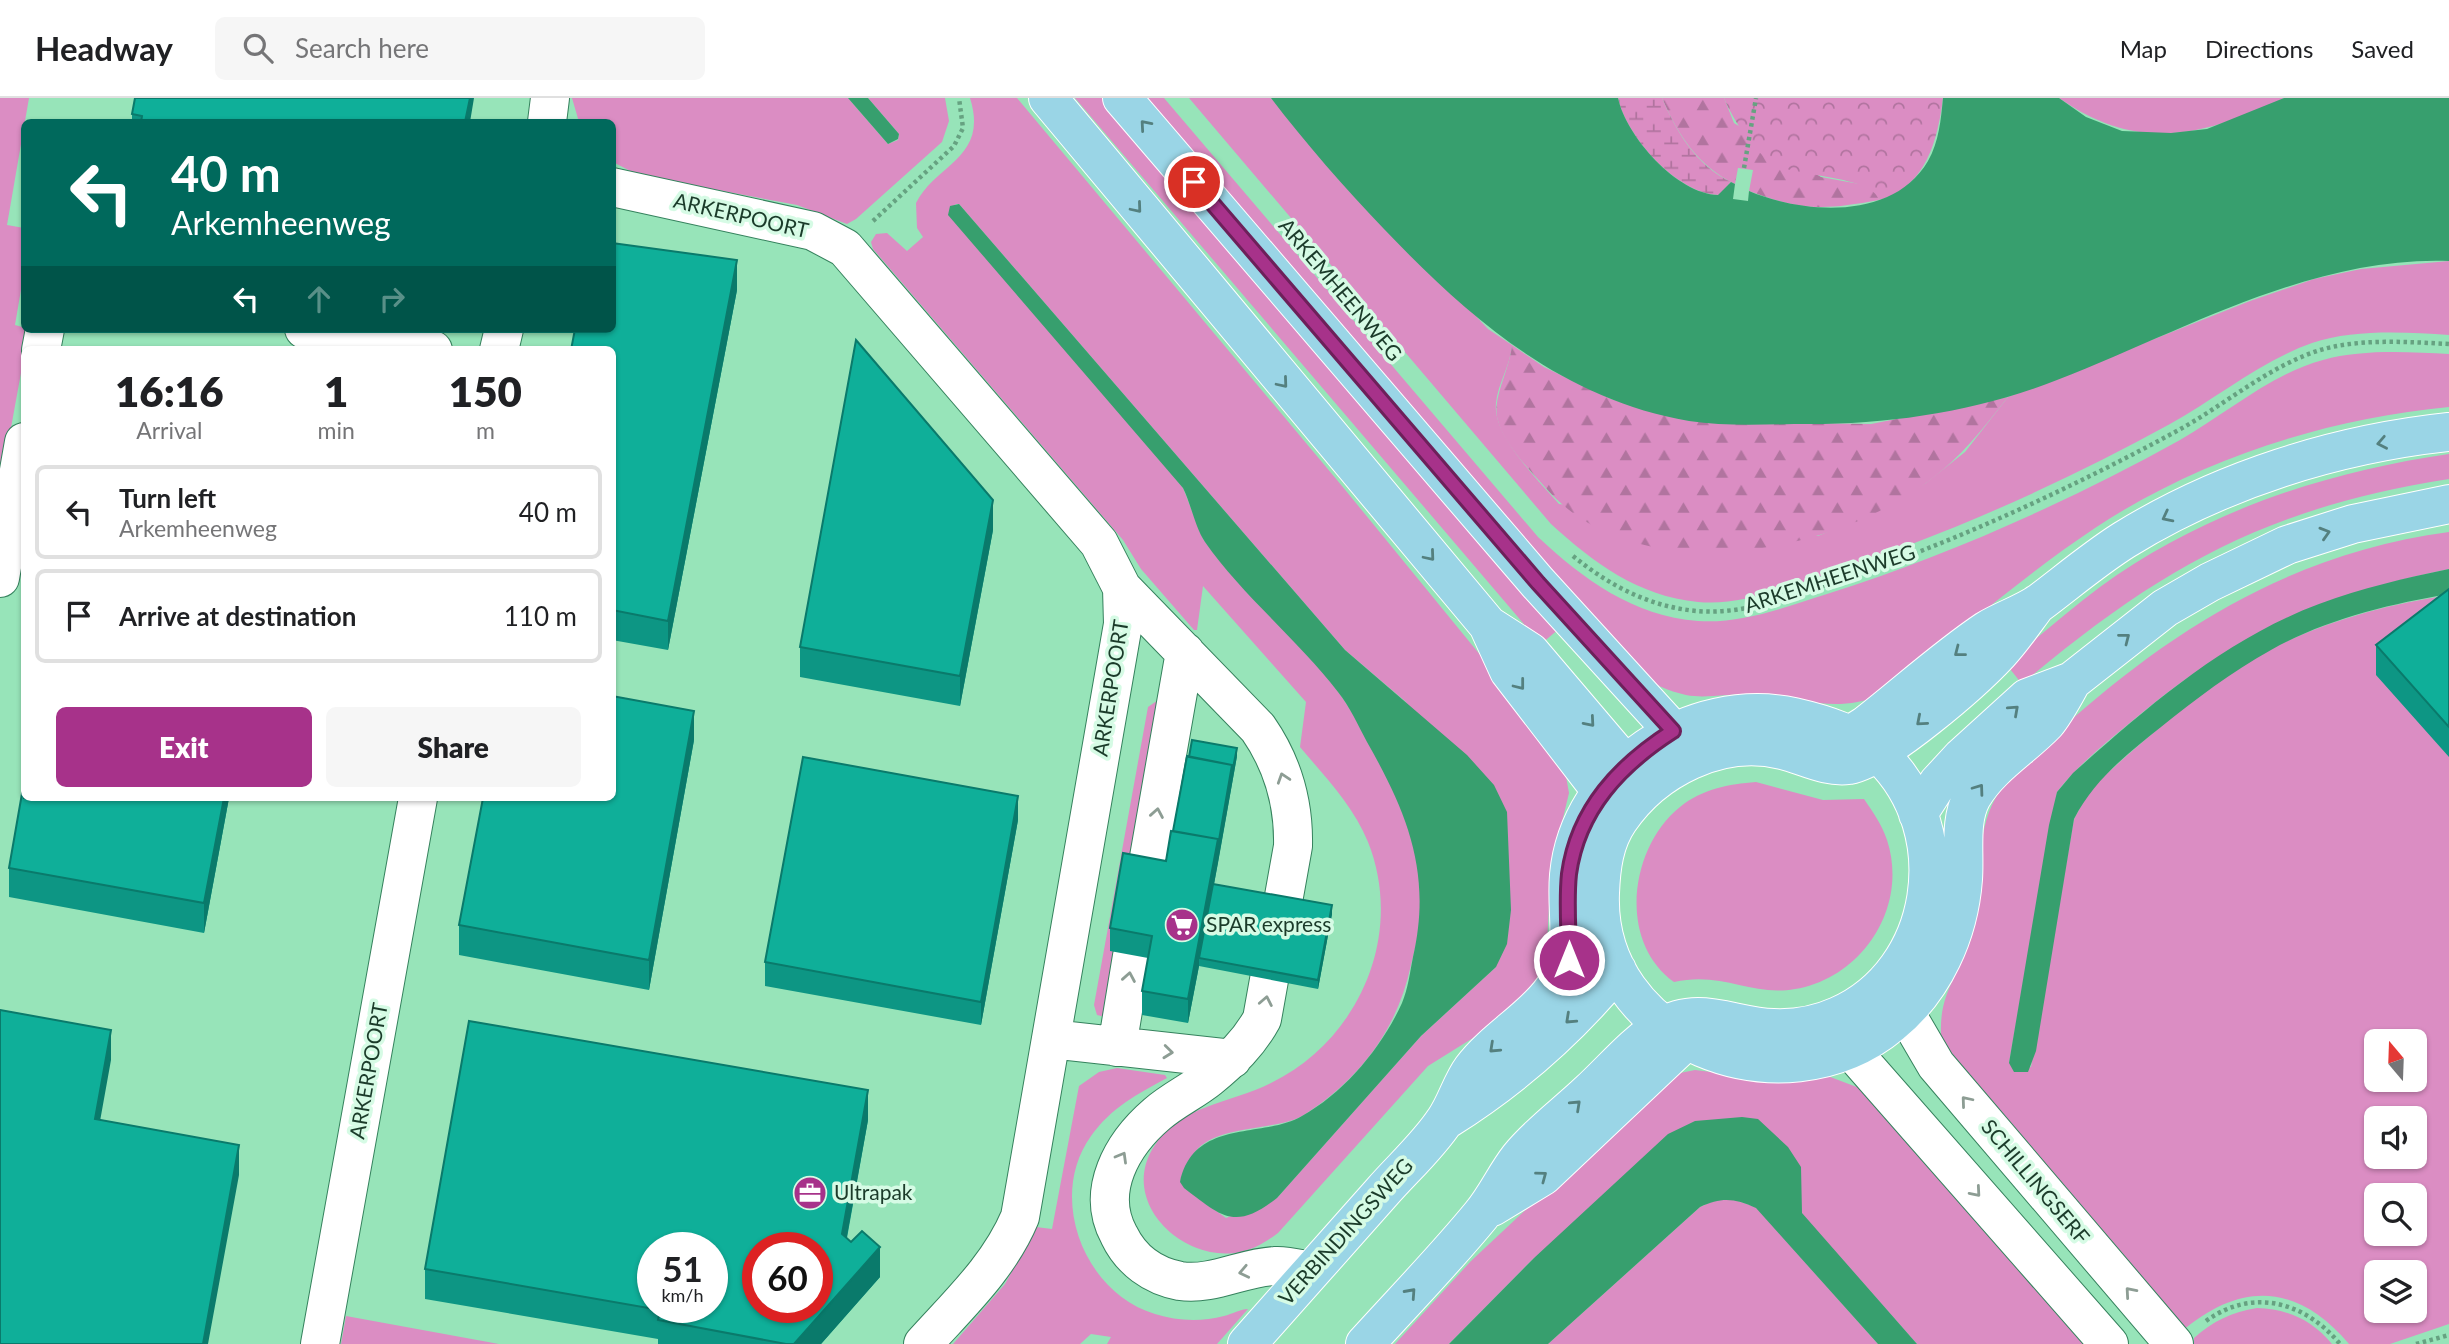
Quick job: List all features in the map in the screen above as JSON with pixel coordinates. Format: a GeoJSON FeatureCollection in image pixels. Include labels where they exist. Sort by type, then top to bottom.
{"type":"FeatureCollection","features":[{"type":"Feature","properties":{"kind":"main road"},"geometry":{"type":"LineString","coordinates":[[1048,98],[1488,625],[1530,652],[1615,752],[1622,785],[1618,821],[1606,843],[1601,874],[1603,935],[1617,970],[1631,995],[1675,1033],[1740,1060],[1768,1063],[1823,1058],[1850,1049],[1888,1027],[1896,996],[1926,914],[1929,872],[1918,814],[1894,772],[1864,745],[1816,722],[1780,714],[1743,713],[1707,719],[1673,731],[1622,785]]}},
{"type":"Feature","properties":{"kind":"main road","name":"ARKEMHEENWEG"},"geometry":{"type":"LineString","coordinates":[[1122,98],[1538,583],[1673,731]]}},
{"type":"Feature","properties":{"kind":"main road"},"geometry":{"type":"LineString","coordinates":[[1622,785],[1669,771],[1727,748],[1754,746],[1780,749],[1834,765],[1851,765],[1864,745],[1999,654],[2037,604],[2124,540],[2208,497],[2314,458],[2449,432]]}},
{"type":"Feature","properties":{"kind":"main road"},"geometry":{"type":"LineString","coordinates":[[1918,814],[1938,783],[1962,757],[2027,698],[2072,681],[2165,608],[2210,582],[2277,550],[2353,524],[2449,504]]}},
{"type":"Feature","properties":{"kind":"main road"},"geometry":{"type":"LineString","coordinates":[[1365,1344],[1484,1212],[1543,1177],[1675,1033],[1700,1016],[1774,1028],[1806,1026],[1838,1016],[1866,1000],[1896,996],[1931,981],[1949,943],[1960,903],[1965,812],[1974,793],[1993,769],[2048,721],[2072,681]]}},
{"type":"Feature","properties":{"kind":"main road","name":"VERBINDINGSWEG"},"geometry":{"type":"LineString","coordinates":[[1247,1344],[1445,1121],[1473,1068],[1548,996],[1569,960],[1569,875],[1577,838],[1622,785]]}},
{"type":"Feature","properties":{"kind":"main road","name":"VERBINDINGSWEG"},"geometry":{"type":"LineString","coordinates":[[1445,1121],[1492,1091],[1594,998],[1617,970]]}},
{"type":"Feature","properties":{"kind":"street"},"geometry":{"type":"LineString","coordinates":[[547,119],[550,98]]}},
{"type":"Feature","properties":{"kind":"street","name":"ARKERPOORT"},"geometry":{"type":"LineString","coordinates":[[616,188],[813,231],[845,248],[1099,543],[1122,588],[1123,624],[1024,1199],[1016,1226],[988,1272],[923,1344]]}},
{"type":"Feature","properties":{"kind":"street"},"geometry":{"type":"LineString","coordinates":[[329,333],[408,346]]}},
{"type":"Feature","properties":{"kind":"street"},"geometry":{"type":"LineString","coordinates":[[0,578],[21,459]]}},
{"type":"Feature","properties":{"kind":"street"},"geometry":{"type":"LineString","coordinates":[[1122,588],[1268,743],[1287,789],[1294,824],[1291,867],[1262,1019],[1247,1044],[1232,1059],[1158,1112],[1127,1147],[1112,1178],[1111,1213],[1116,1230],[1135,1259],[1149,1270],[1182,1281],[1200,1281],[1275,1266],[1311,1271]]}},
{"type":"Feature","properties":{"kind":"street"},"geometry":{"type":"LineString","coordinates":[[1145,880],[1185,652]]}},
{"type":"Feature","properties":{"kind":"street","name":"ARKERPOORT"},"geometry":{"type":"LineString","coordinates":[[320,1344],[417,801]]}},
{"type":"Feature","properties":{"kind":"street"},"geometry":{"type":"LineString","coordinates":[[1116,1047],[1132,956]]}},
{"type":"Feature","properties":{"kind":"street","name":"SCHILLINGSERF"},"geometry":{"type":"LineString","coordinates":[[1896,996],[1936,1065],[2188,1334]]}},
{"type":"Feature","properties":{"kind":"street"},"geometry":{"type":"LineString","coordinates":[[1051,1039],[1232,1059]]}},
{"type":"Feature","properties":{"kind":"street"},"geometry":{"type":"LineString","coordinates":[[1850,1049],[2109,1344]]}},
{"type":"Feature","properties":{"kind":"path"},"geometry":{"type":"LineString","coordinates":[[845,248],[954,146],[963,128],[959,98]]}},
{"type":"Feature","properties":{"kind":"path"},"geometry":{"type":"LineString","coordinates":[[1744,168],[1756,98]]}},
{"type":"Feature","properties":{"kind":"path","name":"ARKEMHEENWEG"},"geometry":{"type":"LineString","coordinates":[[1567,552],[1618,587],[1672,607],[1725,611],[1764,604],[1870,570],[2000,517],[2176,431],[2281,368],[2317,351],[2353,345],[2449,344]]}},
{"type":"Feature","properties":{"kind":"path"},"geometry":{"type":"LineString","coordinates":[[2188,1334],[2236,1304],[2257,1301],[2278,1303],[2314,1317],[2340,1344]]}},
{"type":"Feature","properties":{"kind":"path"},"geometry":{"type":"LineString","coordinates":[[2416,1344],[2449,1335]]}},
{"type":"Feature","properties":{"kind":"green space"},"geometry":{"type":"Polygon","coordinates":[[[0,98],[29,98],[25,119],[21,119],[21,144],[7,225],[21,227],[21,290],[15,325],[21,327],[21,333],[28,333],[26,346],[21,346],[21,373],[0,488],[0,98]]]}},
{"type":"Feature","properties":{"kind":"green space"},"geometry":{"type":"Polygon","coordinates":[[[572,98],[848,98],[888,144],[898,140],[899,134],[868,98],[945,98],[949,121],[942,142],[847,224],[797,205],[638,175],[616,164],[616,119],[578,119],[572,98]]]}},
{"type":"Feature","properties":{"kind":"green space"},"geometry":{"type":"Polygon","coordinates":[[[970,98],[1017,98],[1342,486],[1558,750],[1564,765],[1569,793],[1551,868],[1547,944],[1537,978],[1497,1023],[1428,1066],[1278,1233],[1260,1245],[1240,1252],[1219,1253],[1198,1249],[1163,1226],[1151,1209],[1145,1190],[1145,1169],[1153,1148],[1177,1122],[1207,1107],[1271,1083],[1302,1064],[1328,1040],[1350,1012],[1366,981],[1377,948],[1381,913],[1378,877],[1368,842],[1355,816],[1300,747],[1306,702],[1203,586],[1197,630],[1194,630],[1141,569],[1123,540],[873,249],[871,242],[876,234],[887,233],[907,251],[923,237],[917,228],[916,203],[967,147],[974,118],[970,98]],[[955,204],[1183,488],[1203,539],[1294,638],[1339,693],[1383,767],[1407,824],[1415,853],[1421,907],[1416,943],[1405,989],[1386,1032],[1373,1051],[1342,1086],[1304,1115],[1278,1124],[1213,1138],[1201,1146],[1192,1157],[1185,1188],[1226,1218],[1277,1198],[1421,1036],[1496,967],[1406,702],[1345,650],[959,204],[955,204]]]}},
{"type":"Feature","properties":{"kind":"green space"},"geometry":{"type":"Polygon","coordinates":[[[1075,98],[1107,98],[1560,628],[1541,644],[1075,98]]]}},
{"type":"Feature","properties":{"kind":"green space"},"geometry":{"type":"Polygon","coordinates":[[[1140,98],[1164,98],[1538,537],[1591,581],[1610,593],[1652,612],[1674,618],[1714,621],[1763,614],[1918,562],[2007,526],[2095,485],[2180,440],[2285,375],[2323,360],[2369,353],[2449,354],[2449,407],[2356,421],[2310,432],[2220,463],[2135,503],[2040,567],[1882,695],[1847,704],[1831,704],[1769,695],[1686,695],[1661,687],[1638,673],[1140,98]]]}},
{"type":"Feature","properties":{"kind":"green space"},"geometry":{"type":"Polygon","coordinates":[[[1189,98],[1271,98],[1488,329],[1512,345],[1497,396],[1497,416],[1501,429],[1518,457],[1559,504],[1818,536],[1886,507],[1926,483],[1965,452],[2008,397],[2250,301],[2314,279],[2361,269],[2449,261],[2449,335],[2362,334],[2312,343],[2275,360],[2188,414],[2086,468],[1955,527],[1866,561],[1761,595],[1713,603],[1676,599],[1636,585],[1618,575],[1584,552],[1551,524],[1189,98]]]}},
{"type":"Feature","properties":{"kind":"green space"},"geometry":{"type":"Polygon","coordinates":[[[1618,98],[1662,98],[1689,147],[1708,167],[1731,182],[1719,195],[1687,185],[1671,174],[1642,145],[1631,129],[1618,98]]]}},
{"type":"Feature","properties":{"kind":"green space"},"geometry":{"type":"Polygon","coordinates":[[[1662,98],[1724,98],[1734,123],[1821,177],[1865,185],[1877,194],[1879,200],[1843,206],[1814,207],[1784,202],[1749,191],[1753,170],[1738,168],[1735,184],[1710,168],[1682,137],[1662,98]]]}},
{"type":"Feature","properties":{"kind":"green space"},"geometry":{"type":"Polygon","coordinates":[[[1724,98],[1943,98],[1938,130],[1919,173],[1895,194],[1879,200],[1874,192],[1863,186],[1787,169],[1768,160],[1745,135],[1724,98]]]}},
{"type":"Feature","properties":{"kind":"green space"},"geometry":{"type":"Polygon","coordinates":[[[2059,98],[2284,98],[2225,122],[2198,130],[2170,133],[2116,127],[2059,98]]]}},
{"type":"Feature","properties":{"kind":"green space"},"geometry":{"type":"Polygon","coordinates":[[[1512,345],[1544,367],[1611,399],[1690,421],[1871,424],[2008,397],[1952,462],[1929,481],[1887,507],[1839,528],[1787,543],[1733,551],[1679,551],[1628,540],[1582,519],[1544,486],[1523,462],[1504,436],[1496,409],[1512,345]]]}},
{"type":"Feature","properties":{"kind":"green space"},"geometry":{"type":"Polygon","coordinates":[[[2449,454],[2449,479],[2326,506],[2271,525],[2220,548],[2170,575],[2122,607],[2022,684],[2006,664],[2064,615],[2139,560],[2223,517],[2311,484],[2449,454]]]}},
{"type":"Feature","properties":{"kind":"green space"},"geometry":{"type":"Polygon","coordinates":[[[2449,532],[2449,569],[2404,579],[2323,604],[2251,638],[2215,659],[2143,712],[2087,760],[2057,792],[2009,1063],[2031,1067],[2074,819],[2087,795],[2102,778],[2204,692],[2271,649],[2313,630],[2358,615],[2449,595],[2449,1324],[2390,1344],[2349,1344],[2309,1309],[2289,1300],[2268,1296],[2247,1297],[2225,1304],[2203,1315],[2181,1332],[1942,1045],[1943,1010],[1946,996],[1975,925],[1986,820],[2007,781],[2027,759],[2071,720],[2156,652],[2246,597],[2293,574],[2343,556],[2395,542],[2449,532]]]}},
{"type":"Feature","properties":{"kind":"green space"},"geometry":{"type":"Polygon","coordinates":[[[1161,698],[1120,953],[1105,1017],[1097,1015],[1094,1005],[1148,707],[1161,698]]]}},
{"type":"Feature","properties":{"kind":"green space"},"geometry":{"type":"Polygon","coordinates":[[[1756,782],[1823,800],[1864,799],[1885,834],[1892,865],[1891,890],[1885,914],[1874,936],[1859,955],[1841,970],[1819,982],[1779,991],[1722,981],[1692,979],[1674,982],[1656,964],[1644,943],[1638,919],[1637,894],[1641,869],[1650,845],[1663,824],[1688,801],[1716,788],[1756,782]]]}},
{"type":"Feature","properties":{"kind":"green space"},"geometry":{"type":"Polygon","coordinates":[[[1117,1068],[1165,1075],[1167,1078],[1135,1096],[1107,1117],[1091,1136],[1078,1160],[1072,1187],[1073,1214],[1080,1240],[1092,1265],[1109,1286],[1130,1303],[1155,1314],[1198,1320],[1248,1309],[1217,1344],[1107,1344],[1111,1337],[1091,1334],[1080,1344],[953,1344],[1005,1284],[1036,1227],[1052,1229],[1079,1086],[1099,1072],[1117,1068]]]}},
{"type":"Feature","properties":{"kind":"green space"},"geometry":{"type":"Polygon","coordinates":[[[1695,1070],[1751,1077],[1825,1075],[1862,1089],[2092,1344],[1917,1344],[1801,1213],[1801,1167],[1534,1258],[1449,1344],[1395,1344],[1471,1261],[1659,1085],[1680,1073],[1695,1070]]]}},
{"type":"Feature","properties":{"kind":"green space"},"geometry":{"type":"Polygon","coordinates":[[[1732,1199],[1756,1207],[1878,1344],[1548,1344],[1700,1207],[1715,1200],[1732,1199]]]}},
{"type":"Feature","properties":{"kind":"green space"},"geometry":{"type":"Polygon","coordinates":[[[2257,1308],[2299,1317],[2316,1328],[2332,1344],[2194,1344],[2194,1338],[2216,1322],[2257,1308]]]}},
{"type":"Feature","properties":{"kind":"green space"},"geometry":{"type":"Polygon","coordinates":[[[346,1316],[499,1344],[341,1344],[346,1316]]]}},
{"type":"Feature","properties":{"kind":"shaded area"},"geometry":{"type":"Polygon","coordinates":[[[848,98],[868,98],[899,134],[898,139],[888,144],[848,98]]]}},
{"type":"Feature","properties":{"kind":"shaded area"},"geometry":{"type":"Polygon","coordinates":[[[1271,98],[1618,98],[1631,129],[1642,145],[1670,174],[1686,185],[1718,195],[1731,182],[1735,184],[1733,199],[1748,201],[1749,191],[1795,204],[1846,207],[1870,203],[1893,194],[1912,180],[1928,161],[1935,146],[1943,98],[2059,98],[2086,117],[2122,131],[2171,133],[2207,129],[2284,98],[2449,98],[2449,261],[2397,263],[2347,271],[2297,284],[2199,320],[2057,380],[1966,408],[1904,418],[1841,423],[1703,423],[1643,410],[1600,394],[1521,351],[1485,324],[1450,294],[1384,229],[1326,165],[1271,98]]]}},
{"type":"Feature","properties":{"kind":"shaded area"},"geometry":{"type":"Polygon","coordinates":[[[959,204],[1345,650],[1467,755],[1494,785],[1507,812],[1511,910],[1507,944],[1496,967],[1421,1036],[1277,1198],[1250,1214],[1239,1217],[1219,1213],[1184,1188],[1180,1182],[1188,1162],[1199,1148],[1214,1139],[1286,1123],[1318,1106],[1361,1067],[1394,1020],[1406,992],[1410,974],[1420,899],[1418,871],[1405,820],[1382,769],[1342,698],[1219,561],[1202,536],[1183,488],[948,215],[950,206],[959,204]]]}},
{"type":"Feature","properties":{"kind":"shaded area"},"geometry":{"type":"Polygon","coordinates":[[[2449,569],[2449,594],[2380,608],[2335,622],[2291,639],[2256,658],[2174,717],[2101,780],[2074,819],[2036,1051],[2028,1072],[2014,1072],[2009,1063],[2049,825],[2057,792],[2073,773],[2188,677],[2251,636],[2335,598],[2449,569]]]}},
{"type":"Feature","properties":{"kind":"shaded area"},"geometry":{"type":"Polygon","coordinates":[[[1742,1117],[1758,1119],[1788,1147],[1801,1167],[1802,1213],[1917,1344],[1878,1344],[1756,1208],[1728,1200],[1700,1207],[1548,1344],[1449,1344],[1534,1258],[1668,1134],[1695,1121],[1742,1117]]]}},
{"type":"Feature","properties":{"kind":"building"},"geometry":{"type":"Polygon","coordinates":[[[135,98],[470,98],[466,119],[142,119],[142,116],[132,114],[135,98]]]}},
{"type":"Feature","properties":{"kind":"building"},"geometry":{"type":"Polygon","coordinates":[[[616,244],[737,260],[668,621],[616,611],[616,346],[572,346],[574,333],[616,333],[616,244]]]}},
{"type":"Feature","properties":{"kind":"building"},"geometry":{"type":"Polygon","coordinates":[[[856,340],[993,500],[960,676],[800,647],[856,340]]]}},
{"type":"Feature","properties":{"kind":"building"},"geometry":{"type":"Polygon","coordinates":[[[2449,589],[2449,727],[2376,645],[2449,589]]]}},
{"type":"Feature","properties":{"kind":"building"},"geometry":{"type":"Polygon","coordinates":[[[616,697],[694,711],[649,960],[459,925],[482,801],[616,801],[616,697]]]}},
{"type":"Feature","properties":{"kind":"building"},"geometry":{"type":"Polygon","coordinates":[[[1192,740],[1237,748],[1232,773],[1232,765],[1189,757],[1192,740]]]}},
{"type":"Feature","properties":{"kind":"building"},"geometry":{"type":"Polygon","coordinates":[[[1187,756],[1232,765],[1218,846],[1218,839],[1173,831],[1187,756]]]}},
{"type":"Feature","properties":{"kind":"building"},"geometry":{"type":"Polygon","coordinates":[[[803,757],[1018,796],[981,1002],[765,962],[803,757]]]}},
{"type":"Feature","properties":{"kind":"building"},"geometry":{"type":"Polygon","coordinates":[[[21,799],[223,801],[204,903],[9,868],[21,799]]]}},
{"type":"Feature","properties":{"kind":"building"},"geometry":{"type":"Polygon","coordinates":[[[1171,831],[1218,839],[1188,999],[1142,991],[1152,936],[1110,928],[1123,853],[1166,861],[1171,831]]]}},
{"type":"Feature","properties":{"kind":"building"},"geometry":{"type":"Polygon","coordinates":[[[1213,884],[1332,905],[1318,980],[1199,958],[1213,884]]]}},
{"type":"Feature","properties":{"kind":"building"},"geometry":{"type":"Polygon","coordinates":[[[0,1010],[111,1030],[95,1119],[239,1145],[203,1344],[0,1344],[0,1010]]]}},
{"type":"Feature","properties":{"kind":"building"},"geometry":{"type":"Polygon","coordinates":[[[469,1021],[868,1090],[842,1234],[851,1242],[862,1231],[880,1247],[833,1300],[833,1232],[742,1232],[742,1323],[813,1323],[794,1344],[674,1323],[728,1323],[728,1232],[637,1232],[637,1306],[425,1269],[469,1021]]]}},
{"type":"Feature","properties":{"kind":"place","name":"SPAR express"},"geometry":{"type":"Point","coordinates":[1182,925]}},
{"type":"Feature","properties":{"kind":"place","name":"Ultrapak"},"geometry":{"type":"Point","coordinates":[810,1193]}},
{"type":"Feature","properties":{"kind":"route"},"geometry":{"type":"LineString","coordinates":[[1194,182],[1538,583],[1673,731],[1648,747],[1624,768],[1602,792],[1583,824],[1569,875],[1569,960]]}}]}
